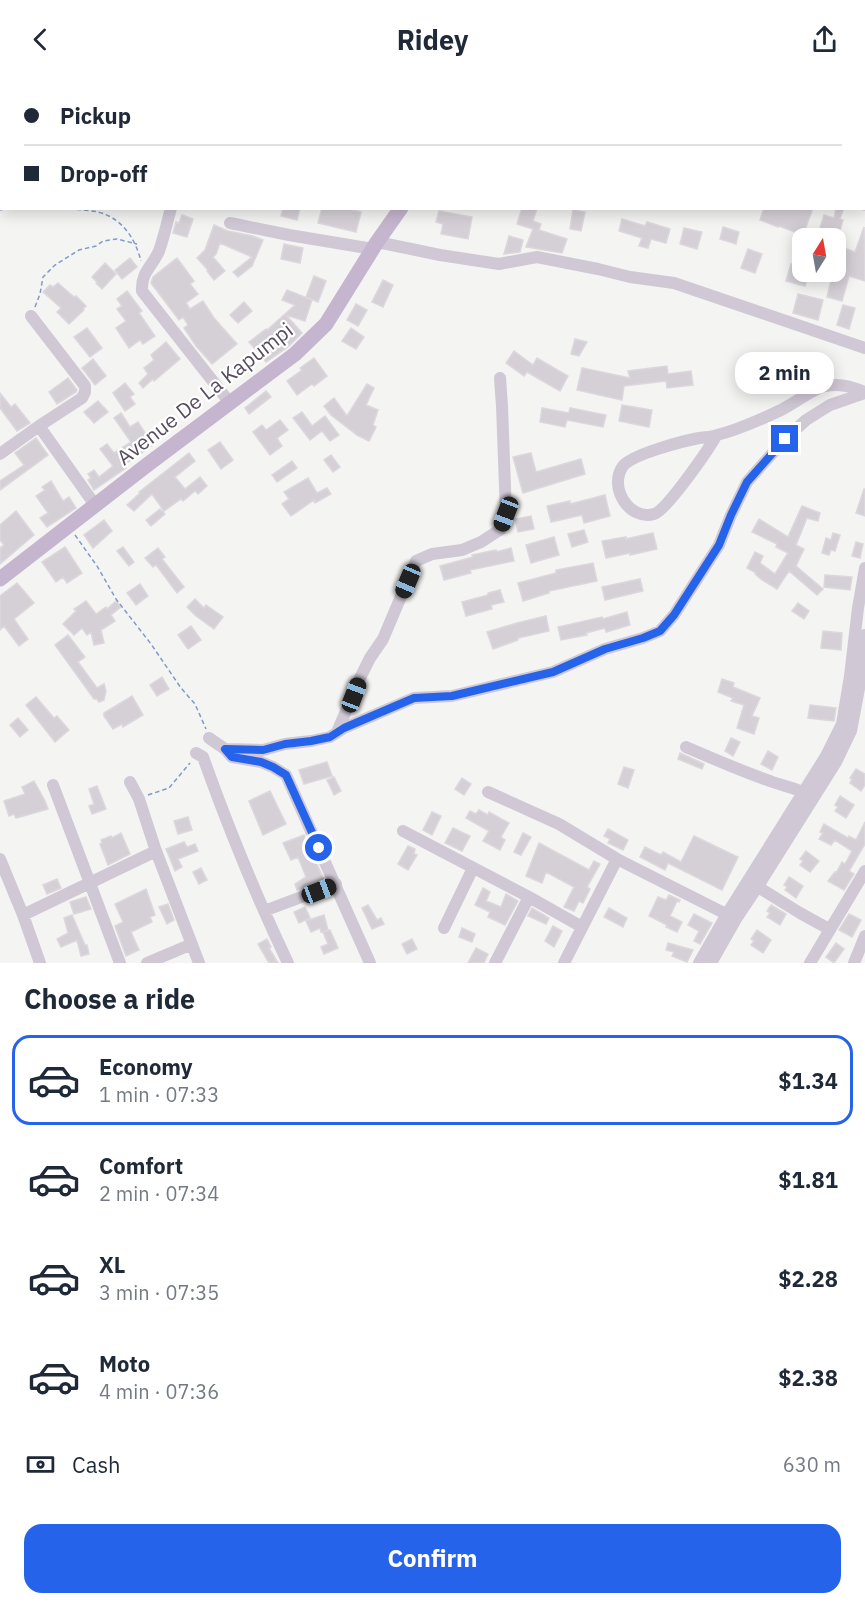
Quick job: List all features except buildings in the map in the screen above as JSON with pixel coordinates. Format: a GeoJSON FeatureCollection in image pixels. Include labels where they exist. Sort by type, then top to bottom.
{"type":"FeatureCollection","features":[{"type":"Feature","properties":{"kind":"main road","name":"Avenue De La Kapumpi"},"geometry":{"type":"LineString","coordinates":[[0,579],[295,354],[326,324],[400,210]]}},
{"type":"Feature","properties":{"kind":"street"},"geometry":{"type":"LineString","coordinates":[[170,210],[158,254],[145,273],[142,291],[230,404]]}},
{"type":"Feature","properties":{"kind":"street"},"geometry":{"type":"LineString","coordinates":[[230,223],[290,235],[500,264],[537,257],[630,277],[674,283],[865,348]]}},
{"type":"Feature","properties":{"kind":"street"},"geometry":{"type":"LineString","coordinates":[[0,454],[82,398],[85,392],[85,386],[31,316]]}},
{"type":"Feature","properties":{"kind":"street"},"geometry":{"type":"LineString","coordinates":[[338,732],[360,678],[383,639],[416,561],[432,554],[462,550],[482,542],[501,529],[506,514],[500,378]]}},
{"type":"Feature","properties":{"kind":"street"},"geometry":{"type":"LineString","coordinates":[[716,436],[668,505],[656,514],[641,514],[628,507],[619,492],[618,479],[624,465],[639,455],[699,438],[716,436],[780,410],[823,386],[845,385],[865,393]]}},
{"type":"Feature","properties":{"kind":"street"},"geometry":{"type":"LineString","coordinates":[[225,749],[263,750],[330,737],[344,728],[414,698],[452,696],[553,672],[605,649],[660,631],[674,615],[719,545],[747,482],[785,439],[807,420],[830,405],[865,393]]}},
{"type":"Feature","properties":{"kind":"street"},"geometry":{"type":"LineString","coordinates":[[39,426],[95,505]]}},
{"type":"Feature","properties":{"kind":"street"},"geometry":{"type":"LineString","coordinates":[[809,795],[842,724],[861,609],[865,568]]}},
{"type":"Feature","properties":{"kind":"street"},"geometry":{"type":"LineString","coordinates":[[699,963],[754,884],[809,795],[836,762],[851,731],[860,683],[865,635]]}},
{"type":"Feature","properties":{"kind":"street"},"geometry":{"type":"LineString","coordinates":[[209,738],[232,757],[261,762],[286,775],[370,963]]}},
{"type":"Feature","properties":{"kind":"street"},"geometry":{"type":"LineString","coordinates":[[686,747],[741,771],[809,795]]}},
{"type":"Feature","properties":{"kind":"street"},"geometry":{"type":"LineString","coordinates":[[196,753],[203,757],[224,816],[288,963]]}},
{"type":"Feature","properties":{"kind":"street"},"geometry":{"type":"LineString","coordinates":[[130,782],[139,799],[156,851],[199,963]]}},
{"type":"Feature","properties":{"kind":"street"},"geometry":{"type":"LineString","coordinates":[[53,785],[120,963]]}},
{"type":"Feature","properties":{"kind":"street"},"geometry":{"type":"LineString","coordinates":[[488,792],[559,824],[617,859],[731,917]]}},
{"type":"Feature","properties":{"kind":"street"},"geometry":{"type":"LineString","coordinates":[[403,831],[582,927]]}},
{"type":"Feature","properties":{"kind":"street"},"geometry":{"type":"LineString","coordinates":[[23,915],[156,851]]}},
{"type":"Feature","properties":{"kind":"street"},"geometry":{"type":"LineString","coordinates":[[0,859],[40,963]]}},
{"type":"Feature","properties":{"kind":"street"},"geometry":{"type":"LineString","coordinates":[[564,963],[617,859]]}},
{"type":"Feature","properties":{"kind":"street"},"geometry":{"type":"LineString","coordinates":[[444,928],[473,868]]}},
{"type":"Feature","properties":{"kind":"street"},"geometry":{"type":"LineString","coordinates":[[810,963],[865,871]]}},
{"type":"Feature","properties":{"kind":"street"},"geometry":{"type":"LineString","coordinates":[[264,911],[336,884]]}},
{"type":"Feature","properties":{"kind":"street"},"geometry":{"type":"LineString","coordinates":[[754,884],[829,929]]}},
{"type":"Feature","properties":{"kind":"street"},"geometry":{"type":"LineString","coordinates":[[495,963],[529,897]]}},
{"type":"Feature","properties":{"kind":"street"},"geometry":{"type":"LineString","coordinates":[[711,963],[731,917]]}},
{"type":"Feature","properties":{"kind":"street"},"geometry":{"type":"LineString","coordinates":[[854,963],[865,936]]}},
{"type":"Feature","properties":{"kind":"street"},"geometry":{"type":"LineString","coordinates":[[147,963],[192,944]]}},
{"type":"Feature","properties":{"kind":"path"},"geometry":{"type":"LineString","coordinates":[[84,210],[99,212],[121,223],[137,244],[145,273]]}},
{"type":"Feature","properties":{"kind":"path"},"geometry":{"type":"LineString","coordinates":[[31,316],[40,294],[43,277],[56,265],[79,250],[96,246],[103,241],[117,239],[137,244]]}},
{"type":"Feature","properties":{"kind":"path"},"geometry":{"type":"LineString","coordinates":[[68,527],[98,566],[116,599],[195,704],[209,738]]}},
{"type":"Feature","properties":{"kind":"path"},"geometry":{"type":"LineString","coordinates":[[139,799],[170,788],[188,768],[196,753]]}},
{"type":"Feature","properties":{"kind":"route"},"geometry":{"type":"LineString","coordinates":[[319,848],[286,775],[261,762],[232,757],[225,749],[263,750],[330,737],[344,728],[414,698],[452,696],[553,672],[605,649],[660,631],[674,615],[719,545],[747,482],[785,439]]}}]}
